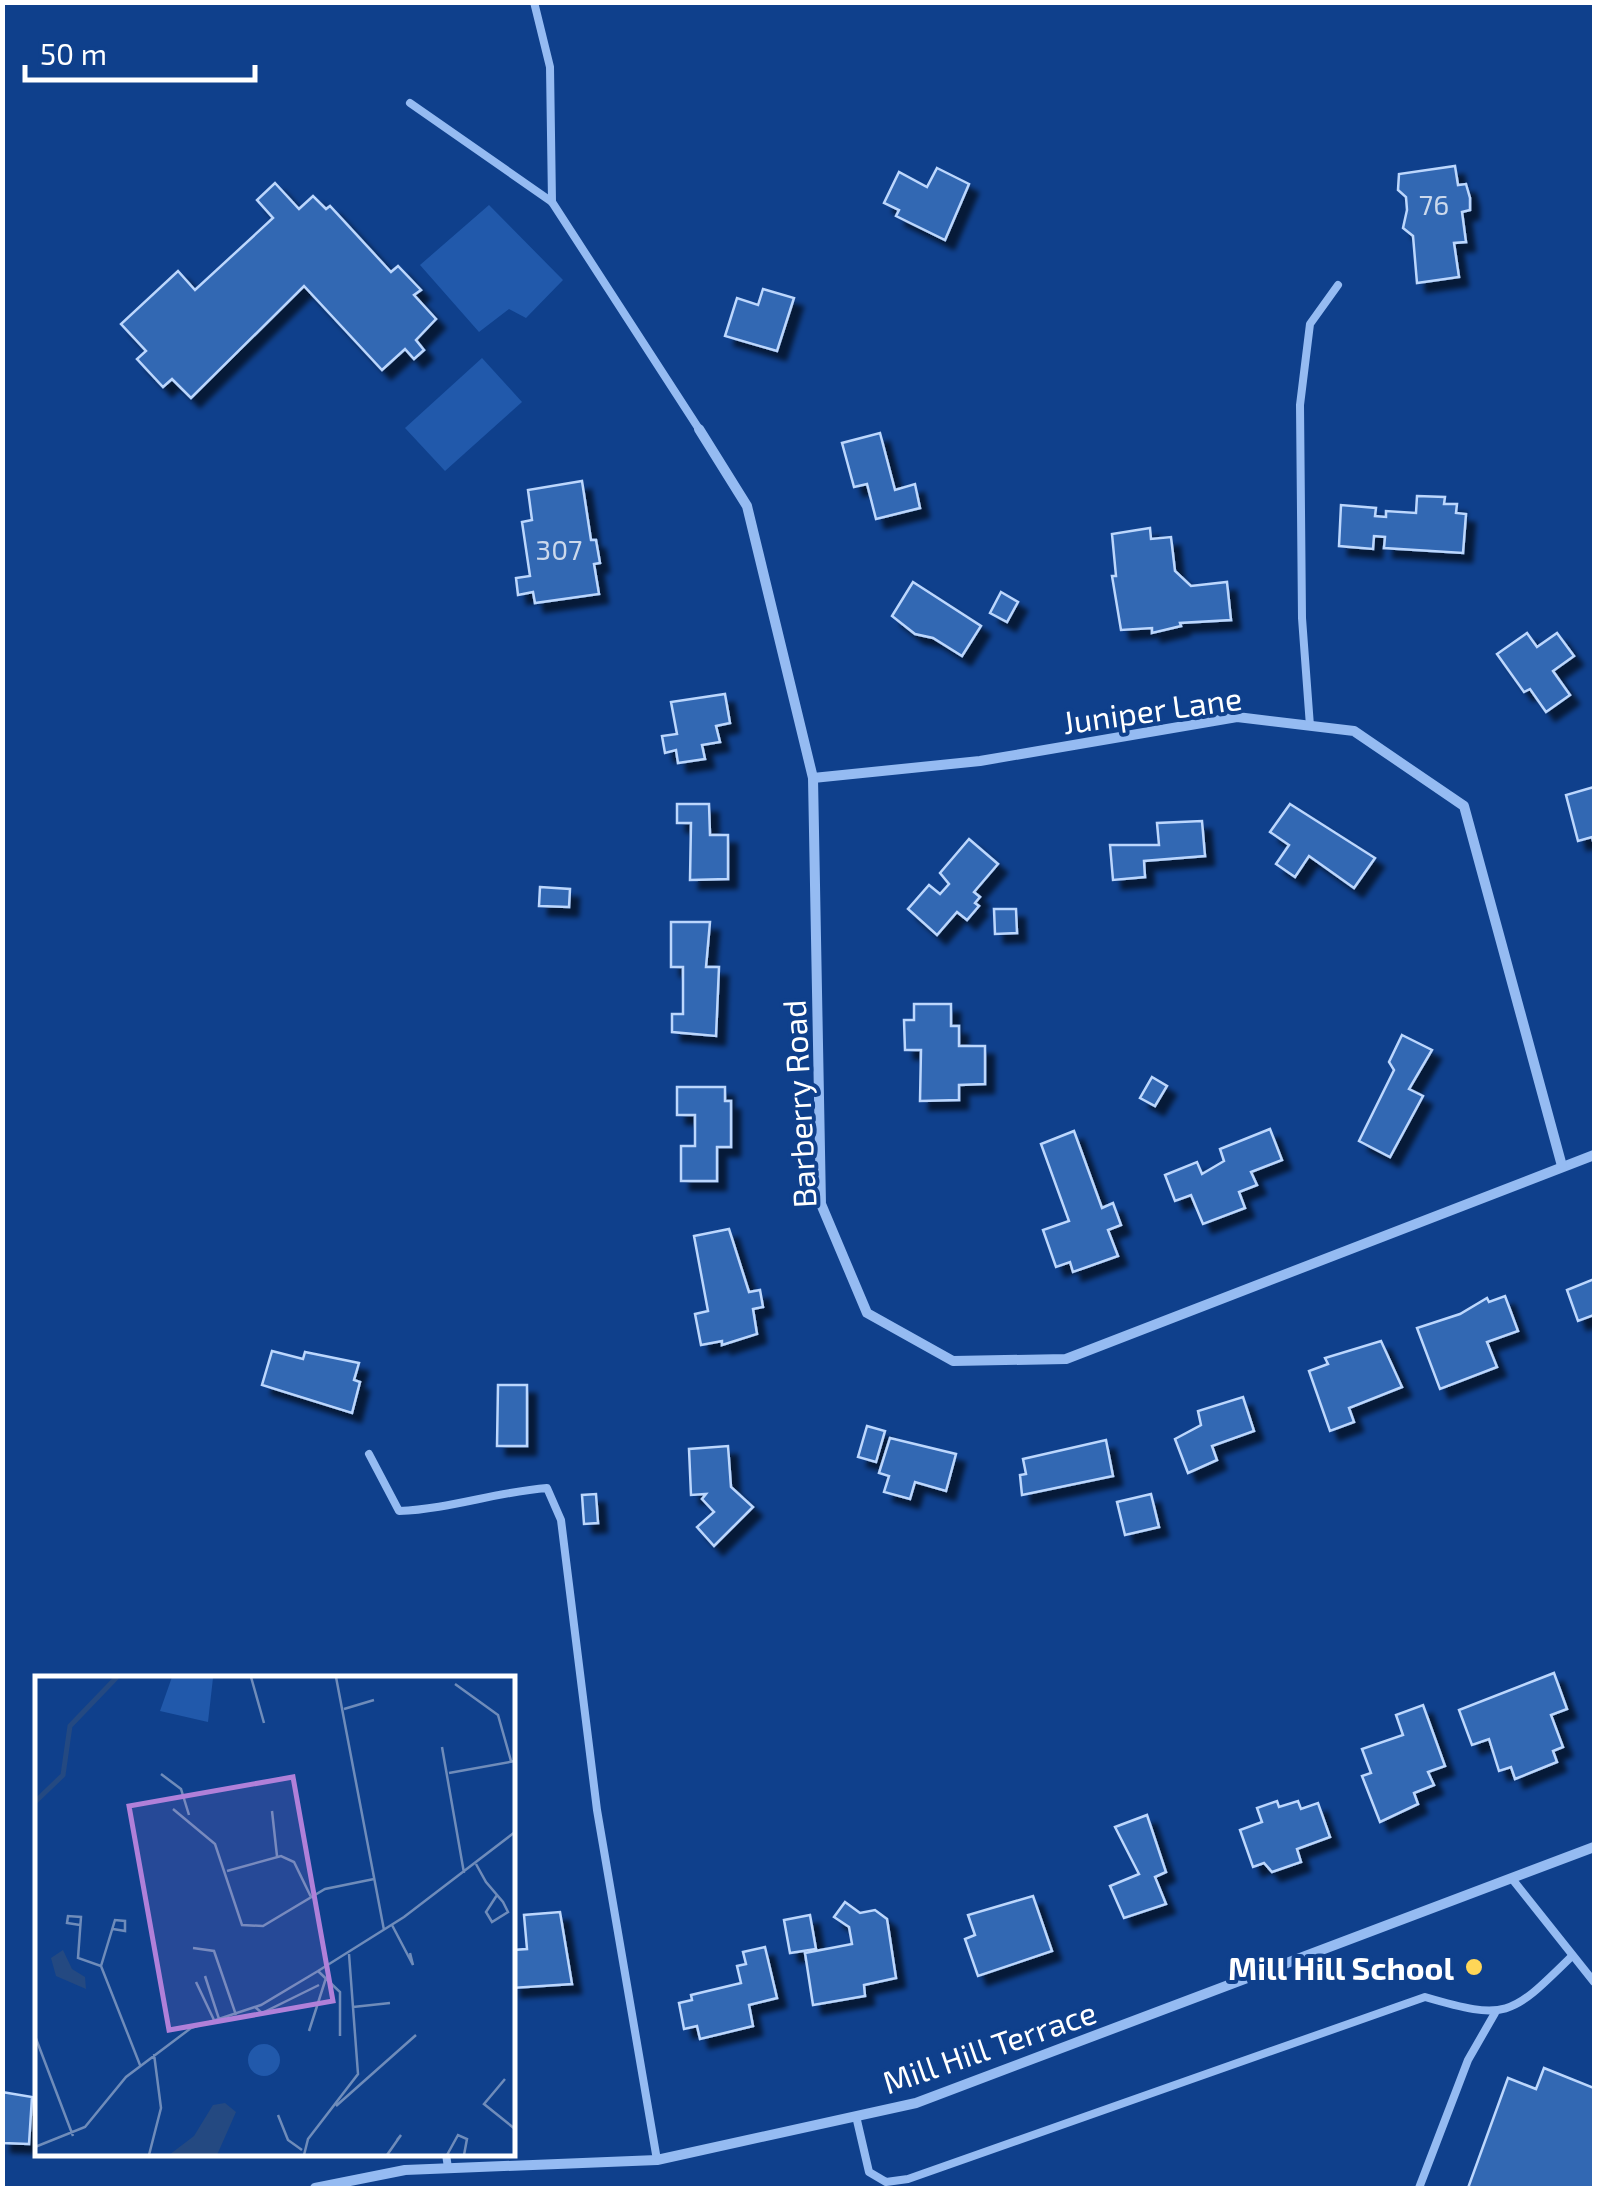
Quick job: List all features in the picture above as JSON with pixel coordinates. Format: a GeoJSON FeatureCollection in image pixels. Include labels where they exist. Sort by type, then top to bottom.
{"type":"FeatureCollection","features":[{"type":"Feature","properties":{"kind":"street","name":"Barberry Road"},"geometry":{"type":"LineString","coordinates":[[699,429],[747,506],[813,778],[821,1204],[867,1313],[953,1361],[1066,1359],[1594,1155]]}},
{"type":"Feature","properties":{"kind":"street","name":"Juniper Lane"},"geometry":{"type":"LineString","coordinates":[[813,778],[980,761],[1238,716],[1354,731],[1464,806],[1562,1166]]}},
{"type":"Feature","properties":{"kind":"street","name":"Mill Hill Terrace"},"geometry":{"type":"LineString","coordinates":[[315,2188],[404,2170],[656,2160],[916,2103],[1594,1847]]}},
{"type":"Feature","properties":{"kind":"lane"},"geometry":{"type":"LineString","coordinates":[[534,2],[550,67],[552,202]]}},
{"type":"Feature","properties":{"kind":"lane"},"geometry":{"type":"LineString","coordinates":[[410,103],[552,202],[699,429]]}},
{"type":"Feature","properties":{"kind":"lane"},"geometry":{"type":"LineString","coordinates":[[1310,726],[1302,618],[1300,405],[1310,324],[1338,285]]}},
{"type":"Feature","properties":{"kind":"lane"},"geometry":{"type":"LineString","coordinates":[[368,1454],[399,1511],[438,1510],[500,1491],[547,1488],[562,1520],[597,1810],[656,2160]]}},
{"type":"Feature","properties":{"kind":"lane"},"geometry":{"type":"LineString","coordinates":[[1513,1880],[1594,1982]]}},
{"type":"Feature","properties":{"kind":"lane"},"geometry":{"type":"LineString","coordinates":[[1419,2188],[1468,2060],[1495,2013],[1523,1999],[1572,1956]]}},
{"type":"Feature","properties":{"kind":"lane"},"geometry":{"type":"LineString","coordinates":[[856,2116],[869,2172],[886,2182],[908,2180],[1425,1997],[1495,2013]]}},
{"type":"Feature","properties":{"kind":"lane"},"geometry":{"type":"LineString","coordinates":[[446,2156],[448,2168]]}},
{"type":"Feature","properties":{"kind":"lane"},"geometry":{"type":"LineString","coordinates":[[488,2156],[490,2166]]}},
{"type":"Feature","properties":{"kind":"lane"},"geometry":{"type":"LineString","coordinates":[[875,2188],[877,2176]]}},
{"type":"Feature","properties":{"kind":"shaded area"},"geometry":{"type":"Polygon","coordinates":[[[489,205],[563,280],[526,318],[509,309],[479,332],[420,265],[489,205]]]}},
{"type":"Feature","properties":{"kind":"shaded area"},"geometry":{"type":"Polygon","coordinates":[[[482,358],[522,402],[445,471],[405,428],[482,358]]]}},
{"type":"Feature","properties":{"kind":"building"},"geometry":{"type":"Polygon","coordinates":[[[1455,166],[1458,185],[1466,184],[1470,198],[1470,210],[1462,212],[1466,242],[1454,243],[1459,277],[1417,283],[1413,236],[1403,228],[1407,210],[1406,197],[1398,190],[1399,174],[1455,166]]]}},
{"type":"Feature","properties":{"kind":"building"},"geometry":{"type":"Polygon","coordinates":[[[937,168],[969,184],[945,240],[896,216],[899,210],[884,203],[899,172],[927,187],[937,168]]]}},
{"type":"Feature","properties":{"kind":"building"},"geometry":{"type":"Polygon","coordinates":[[[275,183],[299,209],[313,196],[326,209],[330,206],[391,272],[398,266],[421,290],[414,295],[436,319],[416,340],[424,350],[414,359],[405,349],[382,370],[304,286],[191,398],[172,379],[163,387],[137,359],[146,351],[121,324],[178,271],[195,290],[273,218],[257,200],[275,183]]]}},
{"type":"Feature","properties":{"kind":"building"},"geometry":{"type":"Polygon","coordinates":[[[763,289],[794,298],[777,351],[725,336],[737,298],[758,305],[763,289]]]}},
{"type":"Feature","properties":{"kind":"building"},"geometry":{"type":"Polygon","coordinates":[[[880,433],[895,490],[915,484],[920,508],[876,519],[867,484],[854,487],[842,443],[880,433]]]}},
{"type":"Feature","properties":{"kind":"building"},"geometry":{"type":"Polygon","coordinates":[[[582,481],[591,540],[596,540],[600,563],[594,564],[599,594],[535,603],[533,592],[518,595],[516,578],[530,576],[522,522],[532,520],[528,490],[582,481]]]}},
{"type":"Feature","properties":{"kind":"building"},"geometry":{"type":"Polygon","coordinates":[[[1417,496],[1445,497],[1444,504],[1457,504],[1456,513],[1466,514],[1463,553],[1384,548],[1385,537],[1374,536],[1373,549],[1339,546],[1341,505],[1376,508],[1375,516],[1386,517],[1386,511],[1416,513],[1417,496]]]}},
{"type":"Feature","properties":{"kind":"building"},"geometry":{"type":"Polygon","coordinates":[[[1150,528],[1151,539],[1171,537],[1175,571],[1191,586],[1227,582],[1231,620],[1180,623],[1181,626],[1152,633],[1152,628],[1121,630],[1112,576],[1116,576],[1112,534],[1150,528]]]}},
{"type":"Feature","properties":{"kind":"building"},"geometry":{"type":"Polygon","coordinates":[[[913,582],[981,626],[962,656],[933,638],[915,634],[892,616],[913,582]]]}},
{"type":"Feature","properties":{"kind":"building"},"geometry":{"type":"Polygon","coordinates":[[[1001,592],[1018,602],[1007,622],[990,613],[1001,592]]]}},
{"type":"Feature","properties":{"kind":"building"},"geometry":{"type":"Polygon","coordinates":[[[1527,633],[1537,647],[1557,633],[1574,656],[1553,671],[1570,695],[1546,712],[1530,689],[1524,692],[1497,654],[1527,633]]]}},
{"type":"Feature","properties":{"kind":"building"},"geometry":{"type":"Polygon","coordinates":[[[725,694],[730,723],[716,726],[720,742],[702,745],[705,759],[678,763],[676,750],[665,753],[662,736],[677,734],[671,702],[725,694]]]}},
{"type":"Feature","properties":{"kind":"building"},"geometry":{"type":"Polygon","coordinates":[[[1594,787],[1594,845],[1592,837],[1578,841],[1566,795],[1594,787]]]}},
{"type":"Feature","properties":{"kind":"building"},"geometry":{"type":"Polygon","coordinates":[[[677,804],[709,804],[710,835],[728,835],[728,879],[690,880],[691,823],[677,823],[677,804]]]}},
{"type":"Feature","properties":{"kind":"building"},"geometry":{"type":"Polygon","coordinates":[[[1290,804],[1375,858],[1354,888],[1309,856],[1295,877],[1276,864],[1289,845],[1270,832],[1290,804]]]}},
{"type":"Feature","properties":{"kind":"building"},"geometry":{"type":"Polygon","coordinates":[[[1202,821],[1205,856],[1144,861],[1145,877],[1113,880],[1110,845],[1159,845],[1157,823],[1202,821]]]}},
{"type":"Feature","properties":{"kind":"building"},"geometry":{"type":"Polygon","coordinates":[[[969,839],[998,864],[974,892],[980,897],[975,903],[979,906],[967,920],[957,912],[937,935],[908,909],[929,885],[940,894],[949,884],[940,873],[969,839]]]}},
{"type":"Feature","properties":{"kind":"building"},"geometry":{"type":"Polygon","coordinates":[[[540,887],[570,889],[569,907],[539,906],[540,887]]]}},
{"type":"Feature","properties":{"kind":"building"},"geometry":{"type":"Polygon","coordinates":[[[994,909],[1016,909],[1017,933],[995,934],[994,909]]]}},
{"type":"Feature","properties":{"kind":"building"},"geometry":{"type":"Polygon","coordinates":[[[671,922],[710,922],[706,967],[719,967],[716,1036],[672,1032],[672,1014],[683,1014],[683,967],[671,967],[671,922]]]}},
{"type":"Feature","properties":{"kind":"building"},"geometry":{"type":"Polygon","coordinates":[[[914,1004],[951,1004],[951,1026],[959,1026],[959,1046],[985,1046],[985,1084],[959,1085],[959,1100],[920,1101],[921,1050],[905,1050],[904,1020],[914,1020],[914,1004]]]}},
{"type":"Feature","properties":{"kind":"building"},"geometry":{"type":"Polygon","coordinates":[[[1402,1035],[1432,1050],[1409,1089],[1423,1096],[1390,1157],[1359,1141],[1394,1070],[1389,1062],[1402,1035]]]}},
{"type":"Feature","properties":{"kind":"building"},"geometry":{"type":"Polygon","coordinates":[[[1152,1077],[1167,1086],[1155,1106],[1140,1098],[1152,1077]]]}},
{"type":"Feature","properties":{"kind":"building"},"geometry":{"type":"Polygon","coordinates":[[[677,1087],[725,1087],[725,1101],[731,1101],[731,1147],[717,1147],[717,1181],[681,1181],[681,1146],[695,1146],[695,1115],[677,1115],[677,1087]]]}},
{"type":"Feature","properties":{"kind":"building"},"geometry":{"type":"Polygon","coordinates":[[[1270,1129],[1282,1160],[1251,1172],[1257,1185],[1239,1192],[1245,1208],[1203,1224],[1191,1195],[1175,1201],[1165,1175],[1197,1162],[1202,1174],[1224,1161],[1220,1149],[1270,1129]]]}},
{"type":"Feature","properties":{"kind":"building"},"geometry":{"type":"Polygon","coordinates":[[[1074,1131],[1102,1208],[1113,1203],[1121,1225],[1108,1230],[1118,1256],[1073,1272],[1070,1262],[1056,1267],[1043,1230],[1069,1221],[1041,1144],[1074,1131]]]}},
{"type":"Feature","properties":{"kind":"building"},"geometry":{"type":"Polygon","coordinates":[[[729,1229],[749,1292],[760,1290],[763,1307],[753,1309],[757,1334],[722,1345],[722,1341],[701,1345],[695,1314],[708,1311],[694,1236],[729,1229]]]}},
{"type":"Feature","properties":{"kind":"building"},"geometry":{"type":"Polygon","coordinates":[[[1594,1279],[1594,1315],[1578,1321],[1567,1290],[1594,1279]]]}},
{"type":"Feature","properties":{"kind":"building"},"geometry":{"type":"Polygon","coordinates":[[[1505,1296],[1518,1331],[1487,1342],[1497,1367],[1440,1389],[1417,1328],[1460,1314],[1487,1298],[1489,1302],[1505,1296]]]}},
{"type":"Feature","properties":{"kind":"building"},"geometry":{"type":"Polygon","coordinates":[[[1381,1341],[1402,1387],[1349,1408],[1354,1422],[1330,1431],[1309,1371],[1328,1364],[1325,1358],[1381,1341]]]}},
{"type":"Feature","properties":{"kind":"building"},"geometry":{"type":"Polygon","coordinates":[[[272,1351],[303,1359],[305,1352],[359,1363],[354,1380],[360,1382],[352,1413],[262,1385],[272,1351]]]}},
{"type":"Feature","properties":{"kind":"building"},"geometry":{"type":"Polygon","coordinates":[[[498,1385],[527,1385],[527,1446],[497,1446],[498,1385]]]}},
{"type":"Feature","properties":{"kind":"building"},"geometry":{"type":"Polygon","coordinates":[[[1243,1397],[1254,1431],[1212,1446],[1217,1460],[1188,1473],[1175,1439],[1201,1425],[1198,1411],[1243,1397]]]}},
{"type":"Feature","properties":{"kind":"building"},"geometry":{"type":"Polygon","coordinates":[[[867,1426],[885,1431],[876,1462],[858,1457],[867,1426]]]}},
{"type":"Feature","properties":{"kind":"building"},"geometry":{"type":"Polygon","coordinates":[[[890,1438],[956,1454],[946,1491],[915,1482],[910,1499],[884,1492],[889,1476],[879,1473],[890,1438]]]}},
{"type":"Feature","properties":{"kind":"building"},"geometry":{"type":"Polygon","coordinates":[[[1106,1440],[1113,1476],[1022,1495],[1020,1475],[1026,1474],[1023,1459],[1106,1440]]]}},
{"type":"Feature","properties":{"kind":"building"},"geometry":{"type":"Polygon","coordinates":[[[728,1446],[731,1487],[753,1507],[714,1546],[697,1527],[714,1512],[702,1499],[706,1494],[691,1495],[689,1449],[728,1446]]]}},
{"type":"Feature","properties":{"kind":"building"},"geometry":{"type":"Polygon","coordinates":[[[596,1494],[598,1523],[584,1524],[582,1495],[596,1494]]]}},
{"type":"Feature","properties":{"kind":"building"},"geometry":{"type":"Polygon","coordinates":[[[1151,1494],[1159,1527],[1125,1535],[1117,1502],[1151,1494]]]}},
{"type":"Feature","properties":{"kind":"building"},"geometry":{"type":"Polygon","coordinates":[[[1554,1673],[1567,1709],[1551,1715],[1563,1747],[1553,1751],[1557,1762],[1515,1779],[1511,1767],[1499,1771],[1489,1739],[1472,1745],[1459,1710],[1554,1673]]]}},
{"type":"Feature","properties":{"kind":"building"},"geometry":{"type":"Polygon","coordinates":[[[1423,1705],[1445,1766],[1428,1772],[1434,1785],[1414,1793],[1418,1804],[1380,1822],[1362,1776],[1371,1773],[1362,1749],[1403,1735],[1396,1715],[1423,1705]]]}},
{"type":"Feature","properties":{"kind":"building"},"geometry":{"type":"Polygon","coordinates":[[[1277,1801],[1279,1807],[1298,1801],[1301,1809],[1318,1803],[1330,1837],[1297,1849],[1301,1862],[1272,1872],[1264,1863],[1253,1867],[1240,1830],[1262,1822],[1257,1808],[1277,1801]]]}},
{"type":"Feature","properties":{"kind":"building"},"geometry":{"type":"Polygon","coordinates":[[[1147,1815],[1166,1872],[1155,1877],[1166,1904],[1124,1918],[1110,1886],[1139,1874],[1115,1827],[1147,1815]]]}},
{"type":"Feature","properties":{"kind":"building"},"geometry":{"type":"Polygon","coordinates":[[[1033,1896],[1052,1951],[978,1976],[965,1939],[975,1935],[968,1915],[1033,1896]]]}},
{"type":"Feature","properties":{"kind":"building"},"geometry":{"type":"Polygon","coordinates":[[[845,1902],[860,1913],[875,1910],[887,1919],[896,1978],[864,1985],[865,1996],[813,2005],[805,1953],[852,1944],[849,1927],[834,1917],[845,1902]]]}},
{"type":"Feature","properties":{"kind":"building"},"geometry":{"type":"Polygon","coordinates":[[[560,1912],[572,1984],[515,1988],[515,1950],[527,1949],[524,1915],[560,1912]]]}},
{"type":"Feature","properties":{"kind":"building"},"geometry":{"type":"Polygon","coordinates":[[[810,1915],[816,1949],[790,1953],[784,1920],[810,1915]]]}},
{"type":"Feature","properties":{"kind":"building"},"geometry":{"type":"Polygon","coordinates":[[[765,1947],[777,1998],[749,2005],[753,2026],[700,2039],[697,2026],[684,2029],[679,2003],[692,2000],[691,1995],[741,1983],[737,1966],[746,1964],[743,1952],[765,1947]]]}},
{"type":"Feature","properties":{"kind":"building"},"geometry":{"type":"Polygon","coordinates":[[[1544,2068],[1594,2088],[1594,2188],[1468,2188],[1508,2078],[1536,2089],[1544,2068]]]}},
{"type":"Feature","properties":{"kind":"building"},"geometry":{"type":"Polygon","coordinates":[[[2,2092],[32,2097],[29,2144],[2,2143],[2,2092]]]}},
{"type":"Feature","properties":{"kind":"place","name":"Mill Hill School"},"geometry":{"type":"Point","coordinates":[1474,1967]}}]}
